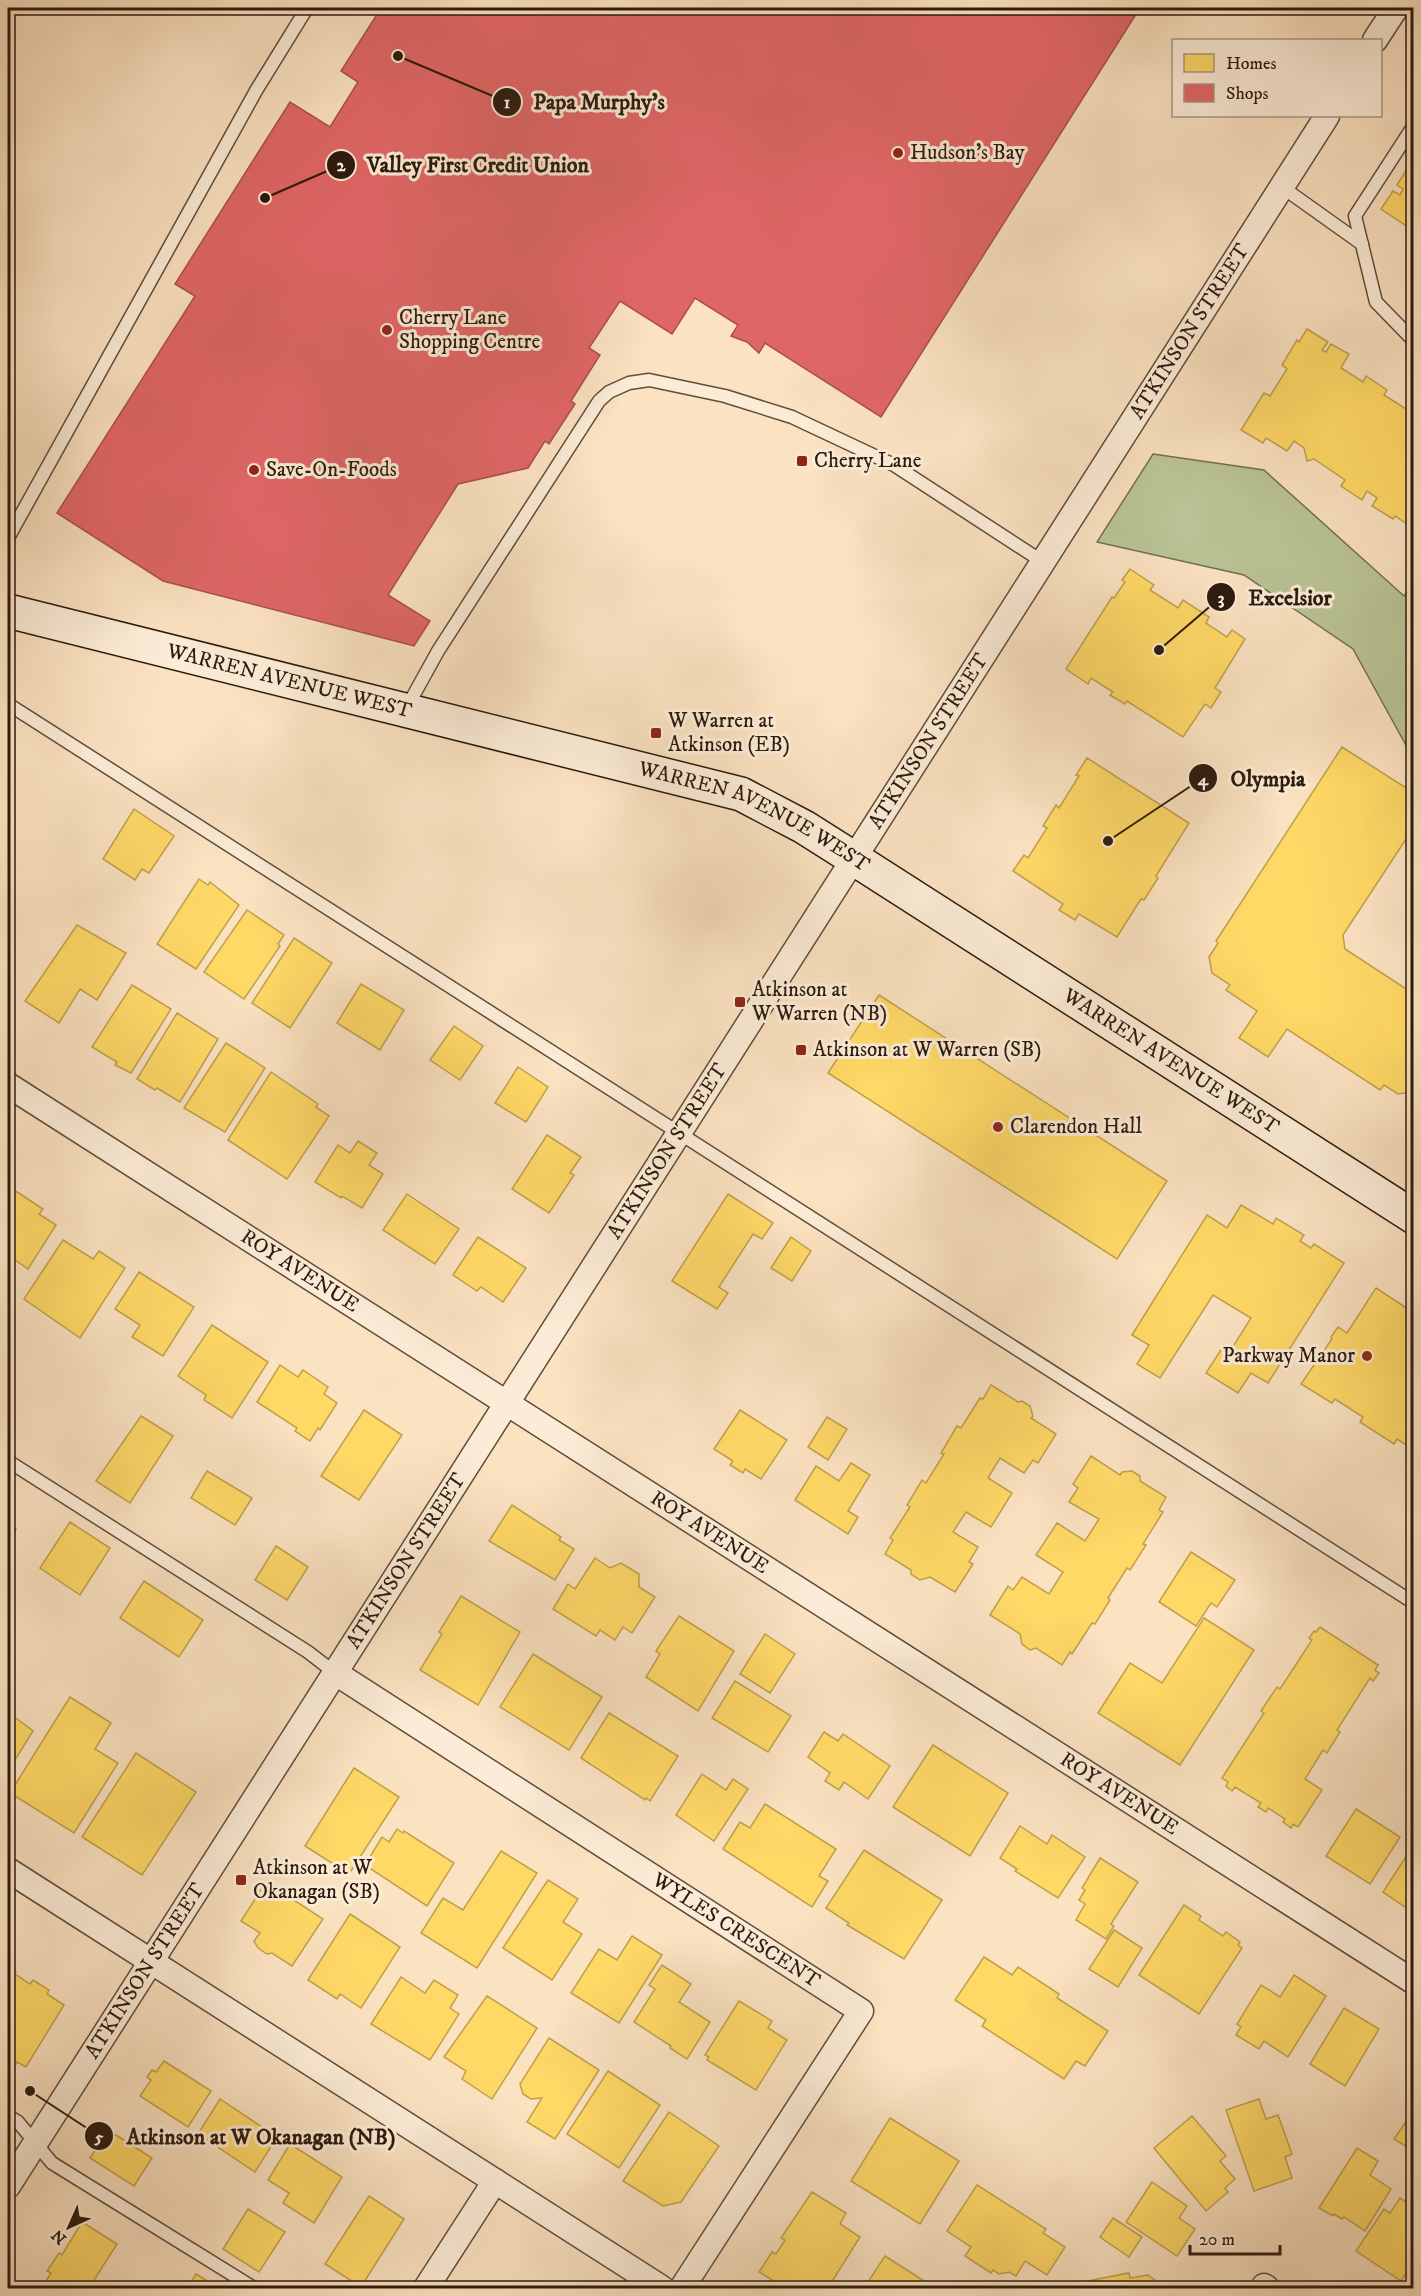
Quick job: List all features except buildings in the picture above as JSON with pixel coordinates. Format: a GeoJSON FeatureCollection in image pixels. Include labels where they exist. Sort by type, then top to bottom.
{"type":"FeatureCollection","features":[{"type":"Feature","properties":{"kind":"street"},"geometry":{"type":"LineString","coordinates":[[1376,39],[1390,10]]}},
{"type":"Feature","properties":{"kind":"street","name":"ATKINSON STREET"},"geometry":{"type":"LineString","coordinates":[[8,2186],[1326,117]]}},
{"type":"Feature","properties":{"kind":"street","name":"WARREN AVENUE WEST"},"geometry":{"type":"LineString","coordinates":[[8,611],[741,794],[804,827],[1413,1217]]}},
{"type":"Feature","properties":{"kind":"street","name":"ROY AVENUE"},"geometry":{"type":"LineString","coordinates":[[8,1084],[1413,1982]]}},
{"type":"Feature","properties":{"kind":"street","name":"WYLES CRESCENT"},"geometry":{"type":"LineString","coordinates":[[334,1672],[861,2011],[682,2289]]}},
{"type":"Feature","properties":{"kind":"street"},"geometry":{"type":"LineString","coordinates":[[8,1870],[662,2289]]}},
{"type":"Feature","properties":{"kind":"street"},"geometry":{"type":"LineString","coordinates":[[426,2289],[495,2181]]}},
{"type":"Feature","properties":{"kind":"lane"},"geometry":{"type":"LineString","coordinates":[[8,538],[257,89],[307,8]]}},
{"type":"Feature","properties":{"kind":"lane"},"geometry":{"type":"LineString","coordinates":[[1413,125],[1355,216],[1376,302],[1413,341]]}},
{"type":"Feature","properties":{"kind":"lane"},"geometry":{"type":"LineString","coordinates":[[1282,187],[1362,244]]}},
{"type":"Feature","properties":{"kind":"lane"},"geometry":{"type":"LineString","coordinates":[[405,710],[438,651],[599,401],[609,392],[629,383],[649,380],[724,396],[792,417],[894,465],[1043,562]]}},
{"type":"Feature","properties":{"kind":"lane"},"geometry":{"type":"LineString","coordinates":[[8,704],[1413,1603]]}},
{"type":"Feature","properties":{"kind":"lane"},"geometry":{"type":"LineString","coordinates":[[8,1461],[308,1652],[334,1672]]}},
{"type":"Feature","properties":{"kind":"lane"},"geometry":{"type":"LineString","coordinates":[[8,2116],[18,2122],[52,2163],[254,2289]]}},
{"type":"Feature","properties":{"kind":"green space"},"geometry":{"type":"Polygon","coordinates":[[[1153,454],[1264,470],[1404,596],[1413,584],[1413,758],[1353,649],[1244,575],[1097,542],[1153,454]]]}},
{"type":"Feature","properties":{"kind":"place","name":"Papa Murphy's"},"geometry":{"type":"Point","coordinates":[398,56]}},
{"type":"Feature","properties":{"kind":"place","name":"Hudson's Bay"},"geometry":{"type":"Point","coordinates":[898,153]}},
{"type":"Feature","properties":{"kind":"place","name":"Valley First Credit Union"},"geometry":{"type":"Point","coordinates":[265,198]}},
{"type":"Feature","properties":{"kind":"place","name":"Cherry Lane Shopping Centre"},"geometry":{"type":"Point","coordinates":[387,330]}},
{"type":"Feature","properties":{"kind":"place","name":"Cherry Lane"},"geometry":{"type":"Point","coordinates":[802,461]}},
{"type":"Feature","properties":{"kind":"place","name":"Save-On-Foods"},"geometry":{"type":"Point","coordinates":[254,470]}},
{"type":"Feature","properties":{"kind":"place","name":"Excelsior"},"geometry":{"type":"Point","coordinates":[1159,650]}},
{"type":"Feature","properties":{"kind":"place","name":"W Warren at Atkinson (EB)"},"geometry":{"type":"Point","coordinates":[656,733]}},
{"type":"Feature","properties":{"kind":"place","name":"Olympia"},"geometry":{"type":"Point","coordinates":[1108,841]}},
{"type":"Feature","properties":{"kind":"place","name":"Atkinson at W Warren (NB)"},"geometry":{"type":"Point","coordinates":[740,1002]}},
{"type":"Feature","properties":{"kind":"place","name":"Atkinson at W Warren (SB)"},"geometry":{"type":"Point","coordinates":[801,1050]}},
{"type":"Feature","properties":{"kind":"place","name":"Clarendon Hall"},"geometry":{"type":"Point","coordinates":[998,1127]}},
{"type":"Feature","properties":{"kind":"place","name":"Parkway Manor"},"geometry":{"type":"Point","coordinates":[1367,1356]}},
{"type":"Feature","properties":{"kind":"place","name":"Atkinson at W Okanagan (SB)"},"geometry":{"type":"Point","coordinates":[241,1880]}},
{"type":"Feature","properties":{"kind":"place","name":"Atkinson at W Okanagan (NB)"},"geometry":{"type":"Point","coordinates":[30,2091]}}]}
